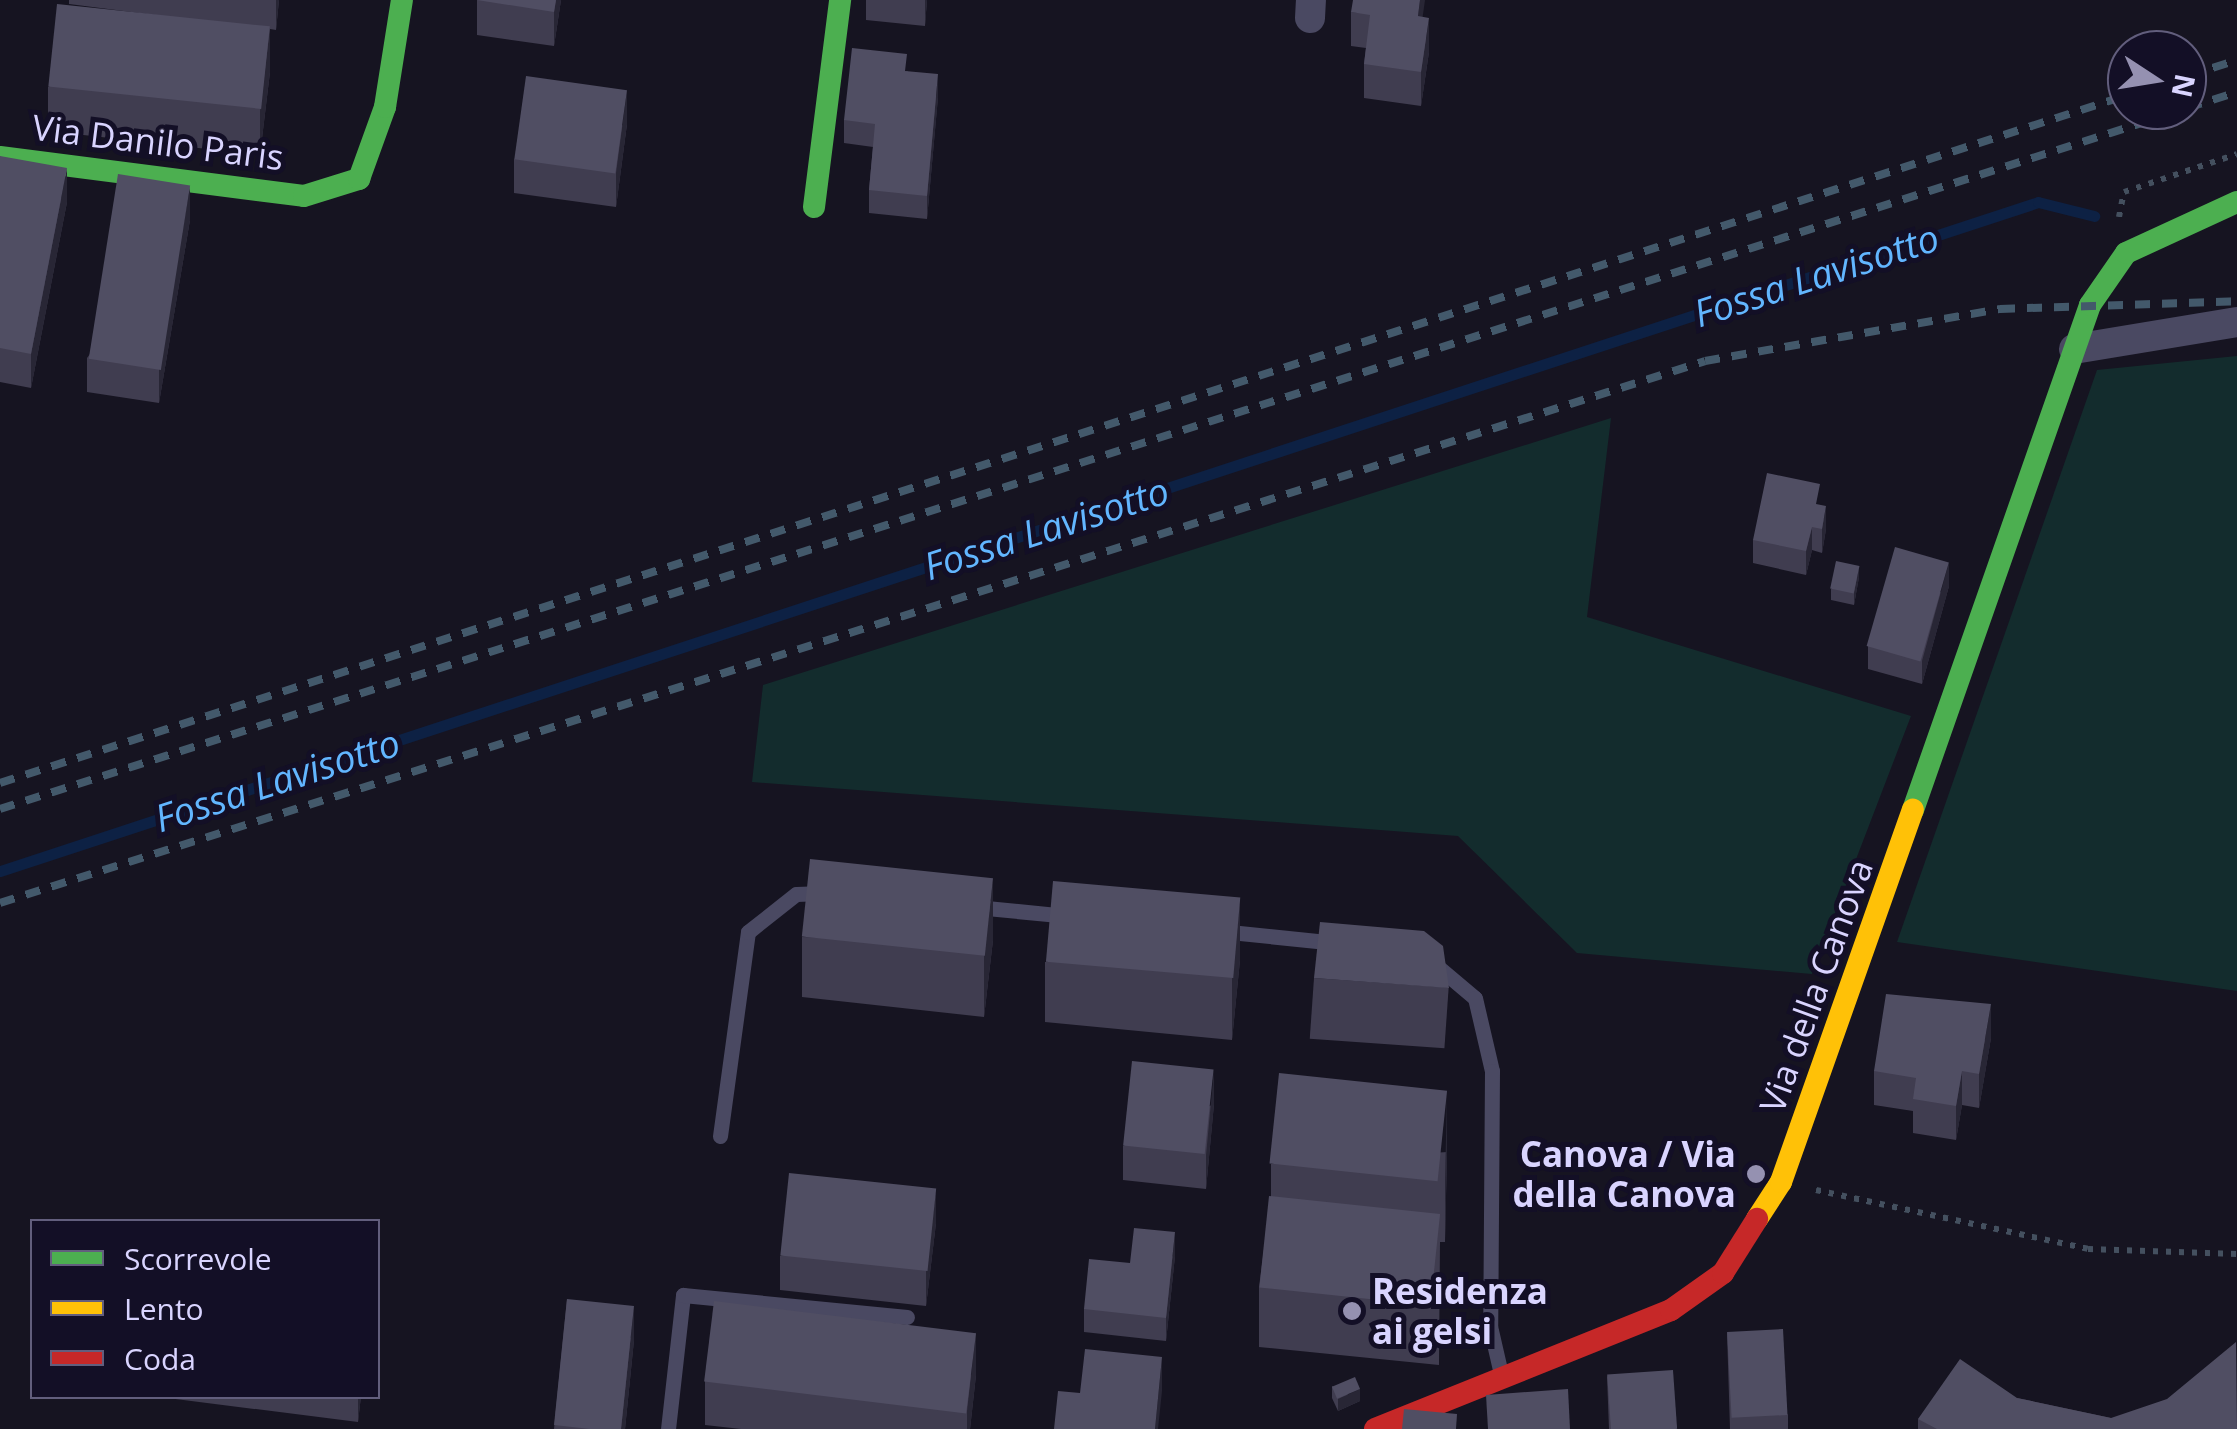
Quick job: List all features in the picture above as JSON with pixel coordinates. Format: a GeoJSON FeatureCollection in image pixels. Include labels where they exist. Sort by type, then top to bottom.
{"type":"FeatureCollection","features":[{"type":"Feature","properties":{"kind":"street","name":"Via Danilo Paris"},"geometry":{"type":"LineString","coordinates":[[0,157],[304,196],[359,179],[386,107],[402,0]]}},
{"type":"Feature","properties":{"kind":"street"},"geometry":{"type":"LineString","coordinates":[[814,207],[840,0]]}},
{"type":"Feature","properties":{"kind":"street"},"geometry":{"type":"LineString","coordinates":[[2126,253],[2237,202]]}},
{"type":"Feature","properties":{"kind":"street","name":"Via della Canova"},"geometry":{"type":"LineString","coordinates":[[1376,1429],[1671,1310],[1723,1273],[1781,1182],[1952,714],[2090,305],[2126,253]]}},
{"type":"Feature","properties":{"kind":"street"},"geometry":{"type":"LineString","coordinates":[[2074,349],[2237,322]]}},
{"type":"Feature","properties":{"kind":"lane"},"geometry":{"type":"LineString","coordinates":[[720,1136],[748,932],[796,894],[846,895]]}},
{"type":"Feature","properties":{"kind":"lane"},"geometry":{"type":"LineString","coordinates":[[963,906],[1080,918]]}},
{"type":"Feature","properties":{"kind":"lane"},"geometry":{"type":"LineString","coordinates":[[1196,929],[1352,944]]}},
{"type":"Feature","properties":{"kind":"lane"},"geometry":{"type":"LineString","coordinates":[[1410,950],[1446,968],[1474,998],[1492,1070],[1490,1326],[1502,1378]]}},
{"type":"Feature","properties":{"kind":"lane"},"geometry":{"type":"LineString","coordinates":[[668,1429],[683,1295],[907,1318]]}},
{"type":"Feature","properties":{"kind":"path"},"geometry":{"type":"LineString","coordinates":[[2126,253],[2117,206],[2124,192],[2237,154]]}},
{"type":"Feature","properties":{"kind":"path"},"geometry":{"type":"LineString","coordinates":[[1781,1182],[2088,1249],[2237,1254]]}},
{"type":"Feature","properties":{"kind":"green space"},"geometry":{"type":"Polygon","coordinates":[[[2237,356],[2237,991],[1897,942],[2097,370],[2237,356]]]}},
{"type":"Feature","properties":{"kind":"green space"},"geometry":{"type":"Polygon","coordinates":[[[1611,418],[1587,617],[1911,716],[1812,974],[1577,953],[1458,836],[752,782],[763,685],[1611,418]]]}},
{"type":"Feature","properties":{"kind":"building"},"geometry":{"type":"Polygon","coordinates":[[[477,0],[556,0],[554,12],[477,0]]]}},
{"type":"Feature","properties":{"kind":"building"},"geometry":{"type":"Polygon","coordinates":[[[1353,0],[1420,0],[1418,16],[1429,18],[1421,72],[1364,64],[1370,15],[1351,12],[1353,0]]]}},
{"type":"Feature","properties":{"kind":"building"},"geometry":{"type":"Polygon","coordinates":[[[57,4],[270,26],[261,109],[48,87],[57,4]]]}},
{"type":"Feature","properties":{"kind":"building"},"geometry":{"type":"Polygon","coordinates":[[[852,48],[907,54],[905,71],[938,74],[927,196],[869,190],[875,124],[844,120],[852,48]]]}},
{"type":"Feature","properties":{"kind":"building"},"geometry":{"type":"Polygon","coordinates":[[[526,76],[627,90],[615,173],[514,159],[526,76]]]}},
{"type":"Feature","properties":{"kind":"building"},"geometry":{"type":"Polygon","coordinates":[[[0,156],[67,168],[31,354],[0,348],[0,156]]]}},
{"type":"Feature","properties":{"kind":"building"},"geometry":{"type":"Polygon","coordinates":[[[118,174],[190,185],[161,370],[89,359],[118,174]]]}},
{"type":"Feature","properties":{"kind":"building"},"geometry":{"type":"Polygon","coordinates":[[[1767,473],[1820,484],[1816,504],[1826,506],[1822,529],[1812,527],[1806,551],[1753,540],[1767,473]]]}},
{"type":"Feature","properties":{"kind":"building"},"geometry":{"type":"Polygon","coordinates":[[[1895,547],[1949,562],[1920,661],[1867,646],[1895,547]]]}},
{"type":"Feature","properties":{"kind":"building"},"geometry":{"type":"Polygon","coordinates":[[[1836,561],[1859,566],[1854,593],[1830,588],[1836,561]]]}},
{"type":"Feature","properties":{"kind":"building"},"geometry":{"type":"Polygon","coordinates":[[[810,859],[993,878],[985,956],[802,937],[810,859]]]}},
{"type":"Feature","properties":{"kind":"building"},"geometry":{"type":"Polygon","coordinates":[[[1053,881],[1240,897],[1233,978],[1046,962],[1053,881]]]}},
{"type":"Feature","properties":{"kind":"building"},"geometry":{"type":"Polygon","coordinates":[[[1320,922],[1424,931],[1443,946],[1449,988],[1314,978],[1320,922]]]}},
{"type":"Feature","properties":{"kind":"building"},"geometry":{"type":"Polygon","coordinates":[[[1886,994],[1991,1004],[1979,1074],[1962,1071],[1956,1106],[1913,1099],[1916,1078],[1874,1071],[1886,994]]]}},
{"type":"Feature","properties":{"kind":"building"},"geometry":{"type":"Polygon","coordinates":[[[1132,1061],[1214,1070],[1205,1154],[1123,1146],[1132,1061]]]}},
{"type":"Feature","properties":{"kind":"building"},"geometry":{"type":"Polygon","coordinates":[[[1279,1073],[1447,1091],[1438,1181],[1269,1164],[1279,1073]]]}},
{"type":"Feature","properties":{"kind":"building"},"geometry":{"type":"Polygon","coordinates":[[[789,1173],[936,1188],[928,1271],[780,1256],[789,1173]]]}},
{"type":"Feature","properties":{"kind":"building"},"geometry":{"type":"Polygon","coordinates":[[[1269,1196],[1440,1214],[1430,1305],[1259,1287],[1269,1196]]]}},
{"type":"Feature","properties":{"kind":"building"},"geometry":{"type":"Polygon","coordinates":[[[1134,1228],[1175,1232],[1166,1318],[1084,1309],[1089,1259],[1130,1263],[1134,1228]]]}},
{"type":"Feature","properties":{"kind":"building"},"geometry":{"type":"Polygon","coordinates":[[[567,1299],[634,1306],[621,1429],[554,1425],[567,1299]]]}},
{"type":"Feature","properties":{"kind":"building"},"geometry":{"type":"Polygon","coordinates":[[[714,1301],[976,1333],[966,1414],[704,1381],[714,1301]]]}},
{"type":"Feature","properties":{"kind":"building"},"geometry":{"type":"Polygon","coordinates":[[[1783,1329],[1788,1415],[1732,1418],[1727,1332],[1783,1329]]]}},
{"type":"Feature","properties":{"kind":"building"},"geometry":{"type":"Polygon","coordinates":[[[2236,1342],[2237,1429],[1937,1429],[1918,1419],[1960,1359],[2017,1398],[2111,1418],[2167,1399],[2236,1342]]]}},
{"type":"Feature","properties":{"kind":"building"},"geometry":{"type":"Polygon","coordinates":[[[1085,1349],[1162,1357],[1155,1429],[1054,1429],[1058,1391],[1080,1393],[1085,1349]]]}},
{"type":"Feature","properties":{"kind":"building"},"geometry":{"type":"Polygon","coordinates":[[[1673,1370],[1677,1429],[1611,1429],[1607,1375],[1673,1370]]]}},
{"type":"Feature","properties":{"kind":"building"},"geometry":{"type":"Polygon","coordinates":[[[1355,1377],[1360,1389],[1337,1399],[1332,1387],[1355,1377]]]}},
{"type":"Feature","properties":{"kind":"building"},"geometry":{"type":"Polygon","coordinates":[[[1568,1389],[1570,1429],[1488,1429],[1486,1395],[1568,1389]]]}},
{"type":"Feature","properties":{"kind":"building"},"geometry":{"type":"Polygon","coordinates":[[[1404,1409],[1457,1414],[1456,1429],[1402,1429],[1404,1409]]]}},
{"type":"Feature","properties":{"kind":"waterway","name":"Fossa Lavisotto"},"geometry":{"type":"LineString","coordinates":[[0,871],[2038,202],[2094,216]]}},
{"type":"Feature","properties":{"kind":"railway"},"geometry":{"type":"LineString","coordinates":[[2207,70],[2237,60]]}},
{"type":"Feature","properties":{"kind":"railway"},"geometry":{"type":"LineString","coordinates":[[2207,102],[2237,92]]}},
{"type":"Feature","properties":{"kind":"railway"},"geometry":{"type":"LineString","coordinates":[[0,783],[2107,101]]}},
{"type":"Feature","properties":{"kind":"railway"},"geometry":{"type":"LineString","coordinates":[[0,809],[2120,130]]}},
{"type":"Feature","properties":{"kind":"railway"},"geometry":{"type":"LineString","coordinates":[[0,903],[1705,361],[2000,309],[2237,301]]}},
{"type":"Feature","properties":{"kind":"traffic: fast"},"geometry":{"type":"LineString","coordinates":[[0,157],[304,196],[359,179],[385,107],[402,0]]}},
{"type":"Feature","properties":{"kind":"traffic: fast"},"geometry":{"type":"LineString","coordinates":[[814,207],[840,0]]}},
{"type":"Feature","properties":{"kind":"traffic: fast"},"geometry":{"type":"LineString","coordinates":[[1913,810],[2090,305],[2126,253],[2237,202]]}},
{"type":"Feature","properties":{"kind":"traffic: slow"},"geometry":{"type":"LineString","coordinates":[[1757,1219],[1781,1182],[1913,810]]}},
{"type":"Feature","properties":{"kind":"traffic: jam"},"geometry":{"type":"LineString","coordinates":[[1375,1429],[1671,1310],[1723,1273],[1757,1219]]}},
{"type":"Feature","properties":{"kind":"place","name":"Canova / Via della Canova"},"geometry":{"type":"Point","coordinates":[1756,1174]}},
{"type":"Feature","properties":{"kind":"place","name":"Residenza ai gelsi"},"geometry":{"type":"Point","coordinates":[1352,1311]}}]}
